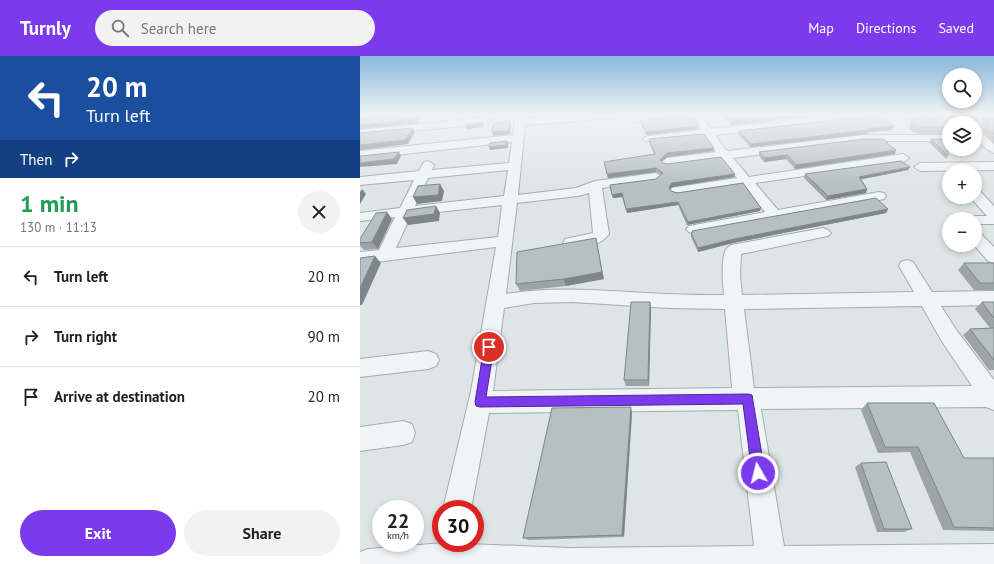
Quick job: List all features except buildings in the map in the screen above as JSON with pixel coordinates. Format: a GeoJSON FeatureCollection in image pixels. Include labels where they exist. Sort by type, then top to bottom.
{"type":"FeatureCollection","features":[{"type":"Feature","properties":{"kind":"street"},"geometry":{"type":"LineString","coordinates":[[360,155],[518,138],[511,198],[509,249],[495,303],[480,402],[459,500]]}},
{"type":"Feature","properties":{"kind":"street"},"geometry":{"type":"LineString","coordinates":[[649,139],[660,138]]}},
{"type":"Feature","properties":{"kind":"street"},"geometry":{"type":"LineString","coordinates":[[712,138],[724,155],[775,216]]}},
{"type":"Feature","properties":{"kind":"street"},"geometry":{"type":"LineString","coordinates":[[667,162],[864,138],[942,138]]}},
{"type":"Feature","properties":{"kind":"street"},"geometry":{"type":"LineString","coordinates":[[982,139],[994,150]]}},
{"type":"Feature","properties":{"kind":"street"},"geometry":{"type":"LineString","coordinates":[[385,254],[423,174],[439,146]]}},
{"type":"Feature","properties":{"kind":"street"},"geometry":{"type":"LineString","coordinates":[[677,191],[903,158]]}},
{"type":"Feature","properties":{"kind":"street"},"geometry":{"type":"LineString","coordinates":[[360,180],[514,166]]}},
{"type":"Feature","properties":{"kind":"street"},"geometry":{"type":"LineString","coordinates":[[982,167],[994,166]]}},
{"type":"Feature","properties":{"kind":"street"},"geometry":{"type":"LineString","coordinates":[[920,167],[942,168]]}},
{"type":"Feature","properties":{"kind":"street"},"geometry":{"type":"LineString","coordinates":[[360,217],[511,198],[578,192],[595,185],[656,177]]}},
{"type":"Feature","properties":{"kind":"street"},"geometry":{"type":"LineString","coordinates":[[557,246],[599,238],[601,234],[595,185]]}},
{"type":"Feature","properties":{"kind":"street"},"geometry":{"type":"LineString","coordinates":[[694,229],[775,216],[879,196]]}},
{"type":"Feature","properties":{"kind":"street"},"geometry":{"type":"LineString","coordinates":[[982,202],[994,215]]}},
{"type":"Feature","properties":{"kind":"street"},"geometry":{"type":"LineString","coordinates":[[982,220],[994,220]]}},
{"type":"Feature","properties":{"kind":"street"},"geometry":{"type":"LineString","coordinates":[[774,562],[746,399],[731,271],[733,251],[737,248],[823,233]]}},
{"type":"Feature","properties":{"kind":"street"},"geometry":{"type":"LineString","coordinates":[[982,245],[994,258]]}},
{"type":"Feature","properties":{"kind":"street"},"geometry":{"type":"LineString","coordinates":[[360,258],[385,254],[509,249]]}},
{"type":"Feature","properties":{"kind":"street"},"geometry":{"type":"LineString","coordinates":[[908,266],[948,334],[993,397]]}},
{"type":"Feature","properties":{"kind":"street"},"geometry":{"type":"LineString","coordinates":[[495,303],[534,296],[572,295],[669,301],[734,302],[994,298]]}},
{"type":"Feature","properties":{"kind":"street"},"geometry":{"type":"LineString","coordinates":[[360,368],[428,360]]}},
{"type":"Feature","properties":{"kind":"street"},"geometry":{"type":"LineString","coordinates":[[480,402],[993,397]]}},
{"type":"Feature","properties":{"kind":"street"},"geometry":{"type":"LineString","coordinates":[[360,439],[403,433]]}},
{"type":"Feature","properties":{"kind":"street"},"geometry":{"type":"LineString","coordinates":[[368,564],[448,555],[569,563],[994,559]]}},
{"type":"Feature","properties":{"kind":"route"},"geometry":{"type":"LineString","coordinates":[[489,347],[480,402],[748,399],[758,473]]}}]}
